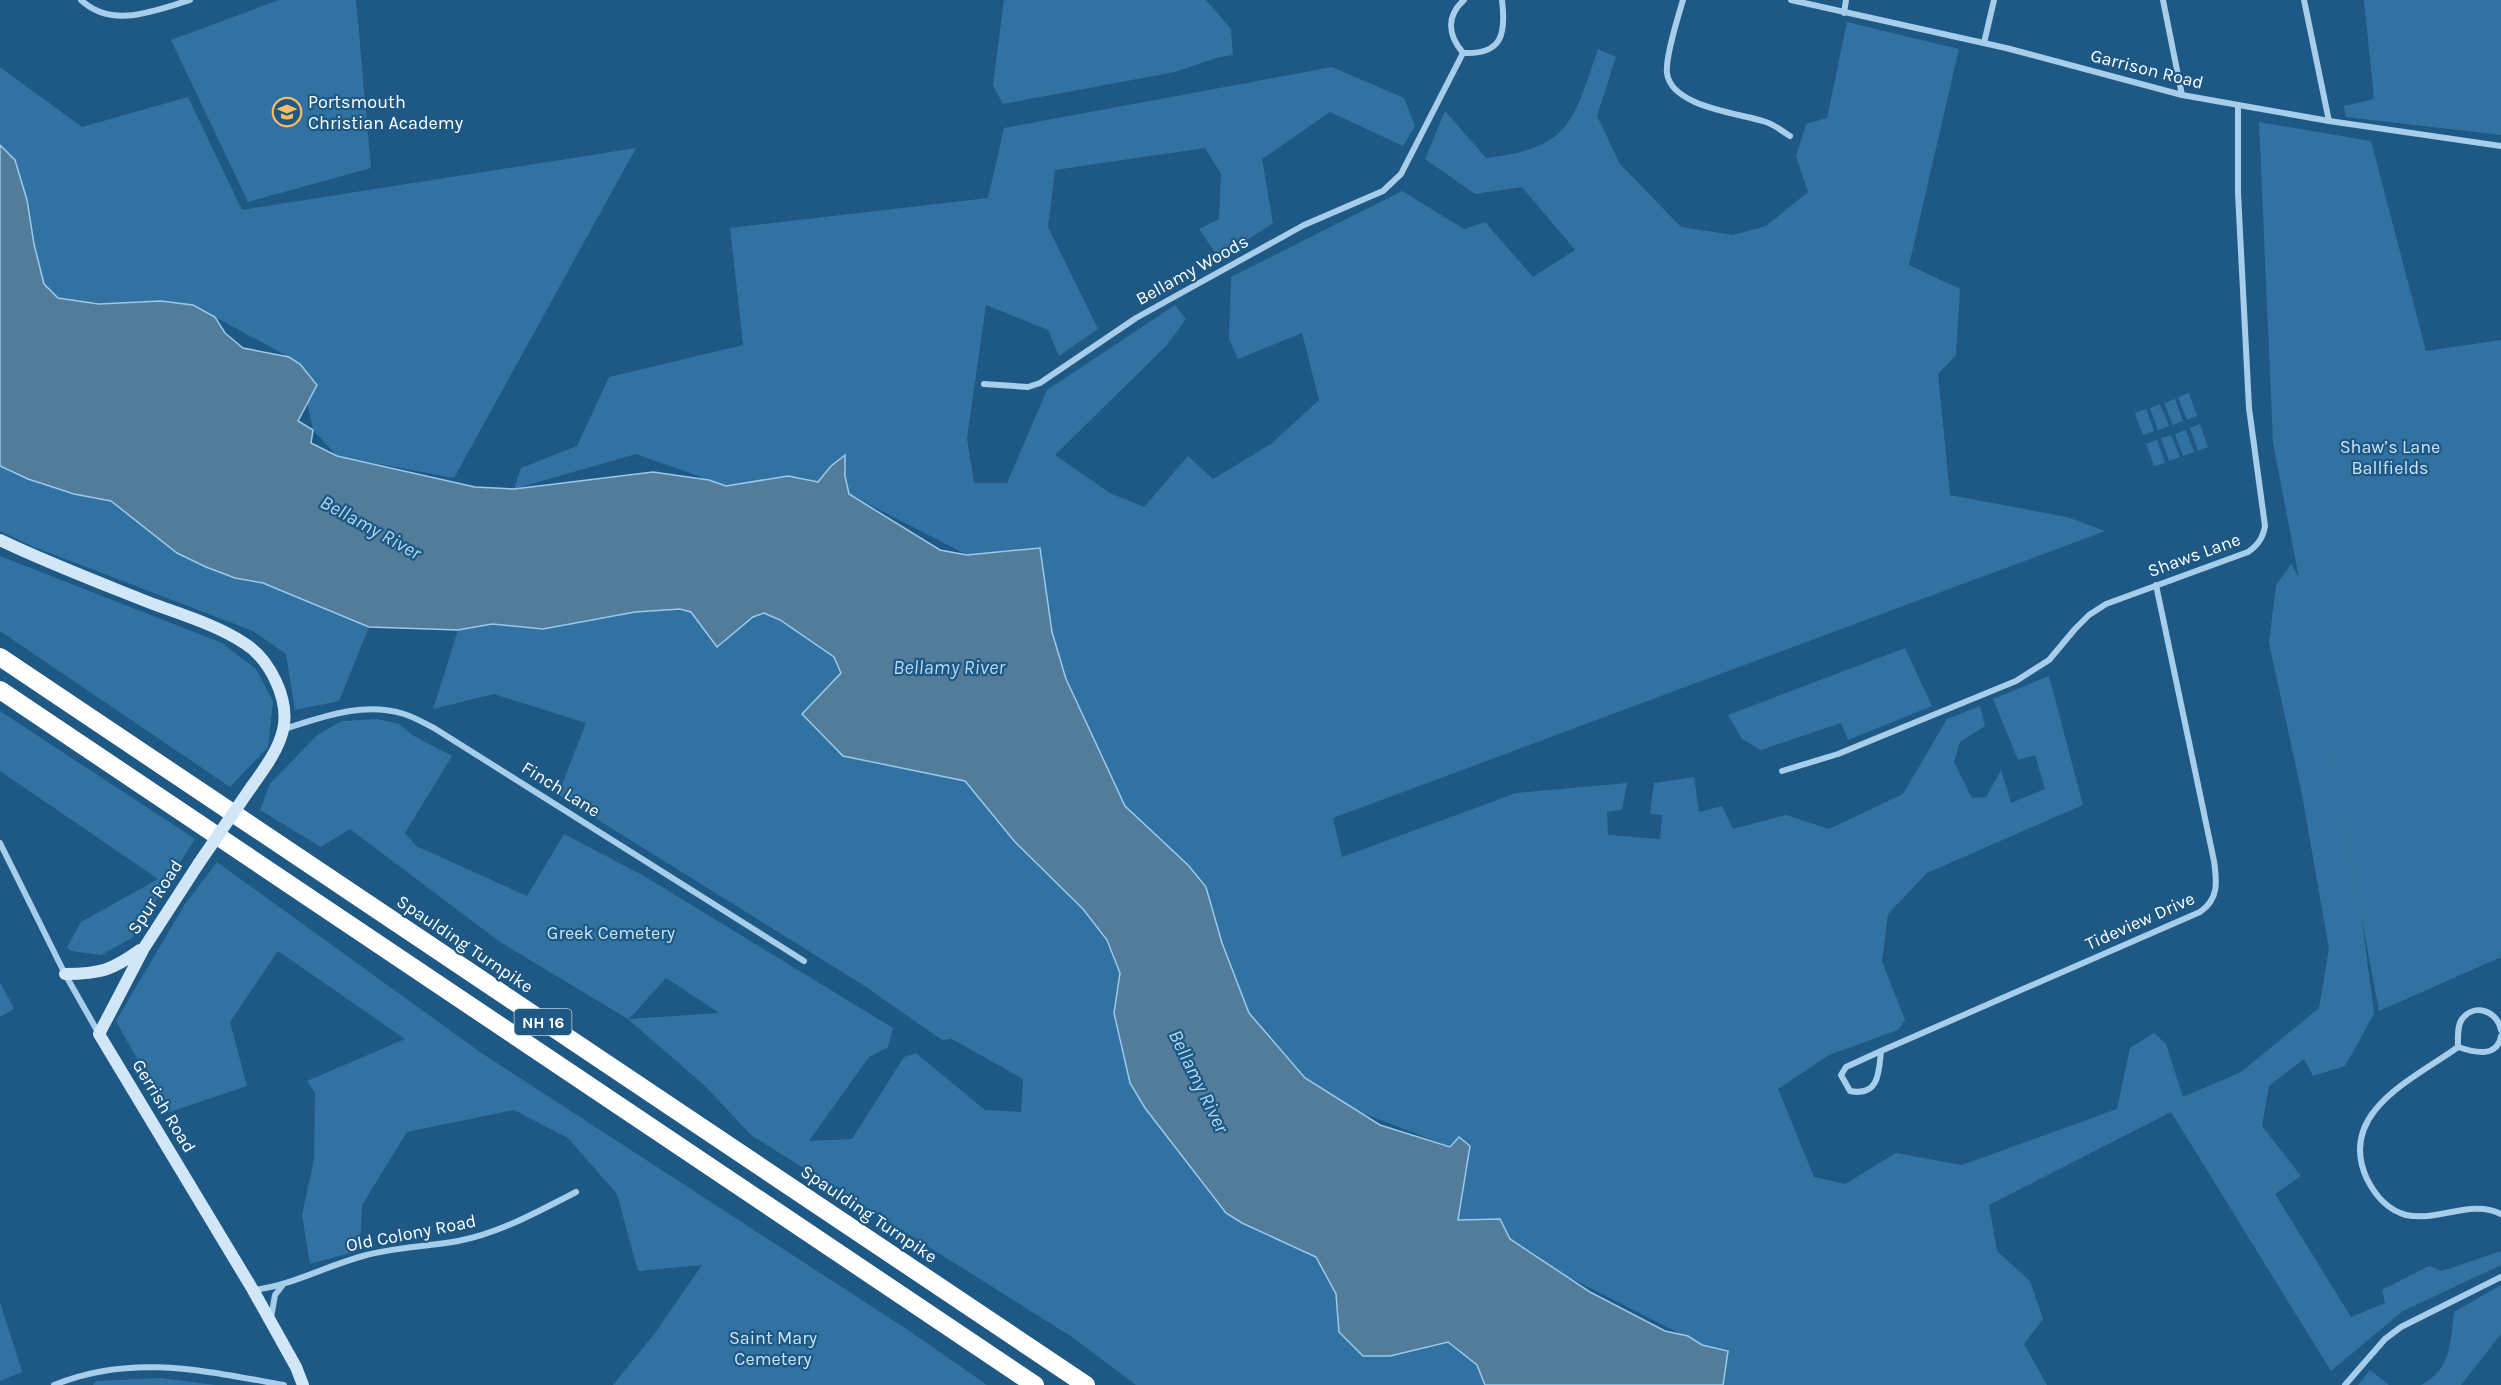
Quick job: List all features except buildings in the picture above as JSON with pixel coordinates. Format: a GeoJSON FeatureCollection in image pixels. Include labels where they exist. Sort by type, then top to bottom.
{"type":"FeatureCollection","features":[{"type":"Feature","properties":{"kind":"highway","name":"Spaulding Turnpike"},"geometry":{"type":"LineString","coordinates":[[0,657],[1086,1385]]}},
{"type":"Feature","properties":{"kind":"highway","name":"NH 16"},"geometry":{"type":"LineString","coordinates":[[0,690],[1035,1385]]}},
{"type":"Feature","properties":{"kind":"street"},"geometry":{"type":"LineString","coordinates":[[81,0],[95,11],[129,16],[149,13],[190,0]]}},
{"type":"Feature","properties":{"kind":"street"},"geometry":{"type":"LineString","coordinates":[[1464,0],[1453,11],[1450,21],[1454,39],[1463,53],[1473,54],[1495,46],[1503,35],[1502,0]]}},
{"type":"Feature","properties":{"kind":"street"},"geometry":{"type":"LineString","coordinates":[[1683,0],[1667,71],[1671,87],[1694,101],[1770,123],[1790,136]]}},
{"type":"Feature","properties":{"kind":"street","name":"Garrison Road"},"geometry":{"type":"LineString","coordinates":[[1791,0],[1984,43],[2182,95],[2328,121],[2501,146]]}},
{"type":"Feature","properties":{"kind":"street"},"geometry":{"type":"LineString","coordinates":[[1844,13],[1846,0]]}},
{"type":"Feature","properties":{"kind":"street"},"geometry":{"type":"LineString","coordinates":[[1984,43],[1994,0]]}},
{"type":"Feature","properties":{"kind":"street"},"geometry":{"type":"LineString","coordinates":[[2163,0],[2182,95]]}},
{"type":"Feature","properties":{"kind":"street"},"geometry":{"type":"LineString","coordinates":[[2304,0],[2328,121]]}},
{"type":"Feature","properties":{"kind":"street","name":"Bellamy Woods"},"geometry":{"type":"LineString","coordinates":[[984,384],[1028,387],[1040,382],[1111,332],[1160,304],[1187,292],[1295,230],[1383,191],[1394,183],[1408,161],[1463,53]]}},
{"type":"Feature","properties":{"kind":"street","name":"Shaws Lane"},"geometry":{"type":"LineString","coordinates":[[1782,771],[1838,754],[2016,681],[2049,660],[2089,615],[2106,604],[2248,552],[2264,536],[2265,526],[2249,408],[2238,193],[2238,105]]}},
{"type":"Feature","properties":{"kind":"street"},"geometry":{"type":"LineString","coordinates":[[0,540],[62,568],[214,628],[246,644],[269,668],[276,683],[282,706],[283,729]]}},
{"type":"Feature","properties":{"kind":"street","name":"Tideview Drive"},"geometry":{"type":"LineString","coordinates":[[1881,1052],[1876,1082],[1869,1090],[1859,1093],[1850,1091],[1841,1075],[1846,1067],[2199,912],[2209,906],[2214,898],[2217,880],[2214,861],[2156,585]]}},
{"type":"Feature","properties":{"kind":"street","name":"Finch Lane"},"geometry":{"type":"LineString","coordinates":[[283,729],[352,710],[389,710],[405,714],[443,734],[804,961]]}},
{"type":"Feature","properties":{"kind":"street","name":"Spur Road"},"geometry":{"type":"LineString","coordinates":[[99,1034],[144,948],[267,764],[283,729]]}},
{"type":"Feature","properties":{"kind":"street","name":"Gerrish Road"},"geometry":{"type":"LineString","coordinates":[[0,843],[65,974],[271,1321],[303,1385]]}},
{"type":"Feature","properties":{"kind":"street"},"geometry":{"type":"LineString","coordinates":[[65,974],[89,974],[114,968],[144,948]]}},
{"type":"Feature","properties":{"kind":"street"},"geometry":{"type":"LineString","coordinates":[[2458,1047],[2458,1029],[2461,1020],[2467,1014],[2488,1011],[2496,1017],[2501,1030]]}},
{"type":"Feature","properties":{"kind":"street"},"geometry":{"type":"LineString","coordinates":[[2501,1036],[2500,1042],[2494,1049],[2483,1053],[2458,1047],[2393,1092],[2369,1116],[2360,1139],[2359,1152],[2376,1194],[2384,1203],[2400,1212],[2420,1216],[2485,1209],[2501,1214]]}},
{"type":"Feature","properties":{"kind":"street","name":"Old Colony Road"},"geometry":{"type":"LineString","coordinates":[[253,1290],[282,1285],[311,1272],[366,1255],[456,1241],[492,1232],[576,1191]]}},
{"type":"Feature","properties":{"kind":"street"},"geometry":{"type":"LineString","coordinates":[[2345,1385],[2385,1339],[2401,1327],[2501,1277]]}},
{"type":"Feature","properties":{"kind":"street"},"geometry":{"type":"LineString","coordinates":[[271,1321],[272,1306],[282,1285]]}},
{"type":"Feature","properties":{"kind":"street"},"geometry":{"type":"LineString","coordinates":[[54,1385],[95,1371],[139,1366],[216,1372],[284,1385]]}},
{"type":"Feature","properties":{"kind":"green space"},"geometry":{"type":"Polygon","coordinates":[[[279,0],[356,0],[371,168],[248,202],[171,40],[279,0]]]}},
{"type":"Feature","properties":{"kind":"green space"},"geometry":{"type":"Polygon","coordinates":[[[1004,0],[1206,0],[1231,29],[1233,55],[1216,58],[1175,72],[1003,104],[993,85],[1004,0]]]}},
{"type":"Feature","properties":{"kind":"green space"},"geometry":{"type":"Polygon","coordinates":[[[2364,0],[2501,0],[2501,135],[2346,117],[2344,106],[2374,99],[2364,0]]]}},
{"type":"Feature","properties":{"kind":"green space","name":"Shaw’s Lane Ballfields"},"geometry":{"type":"Polygon","coordinates":[[[1847,22],[1959,49],[1909,265],[1960,289],[1956,355],[1938,374],[1950,495],[2067,517],[2105,531],[1333,818],[1342,857],[1516,793],[1627,783],[1622,810],[1607,812],[1608,835],[1660,839],[1662,815],[1650,814],[1654,783],[1694,777],[1699,812],[1722,806],[1733,829],[1786,815],[1829,829],[1903,794],[1947,719],[1980,706],[1985,726],[1960,742],[1954,762],[1972,798],[1986,797],[2001,770],[2011,803],[2045,789],[2035,755],[2018,760],[1993,699],[2049,676],[2083,805],[1927,873],[1888,914],[1882,961],[1905,1020],[1898,1030],[1829,1055],[1778,1089],[1814,1177],[1845,1184],[1896,1153],[1962,1165],[2117,1109],[2130,1048],[2154,1033],[2166,1044],[2183,1097],[2241,1072],[2319,1008],[2329,949],[2302,795],[2269,643],[2276,585],[2291,564],[2299,578],[2273,443],[2259,122],[2371,141],[2426,351],[2501,340],[2501,957],[2379,1011],[2327,733],[2362,921],[2374,1014],[2345,1066],[2313,1076],[2304,1059],[2269,1086],[2262,1126],[2301,1176],[2275,1194],[2351,1317],[2385,1303],[2382,1290],[2429,1266],[2442,1271],[2501,1251],[2501,1265],[2403,1311],[2331,1371],[2171,1112],[1989,1205],[1997,1251],[2030,1281],[2043,1319],[2024,1344],[2047,1385],[1723,1385],[1728,1351],[1702,1345],[1457,1220],[1450,1147],[1360,1112],[1305,1078],[1249,1013],[1222,943],[1206,887],[1188,865],[1125,806],[1066,679],[1052,632],[1040,548],[967,555],[849,494],[845,476],[845,456],[831,466],[818,482],[726,486],[636,454],[514,489],[521,468],[577,446],[609,377],[743,345],[730,228],[988,198],[1004,128],[1332,67],[1404,98],[1415,126],[1403,146],[1330,112],[1262,159],[1273,223],[1219,258],[1199,229],[1219,219],[1221,174],[1205,148],[1055,170],[1048,227],[1098,329],[1059,356],[1048,330],[986,305],[967,438],[974,483],[1007,483],[1047,390],[1175,305],[1186,319],[1167,345],[1055,455],[1110,493],[1144,507],[1188,456],[1213,479],[1271,444],[1319,400],[1302,333],[1238,359],[1229,339],[1231,277],[1402,191],[1464,229],[1485,222],[1533,277],[1575,250],[1522,187],[1475,194],[1425,159],[1445,111],[1486,158],[1536,147],[1552,138],[1574,113],[1598,49],[1616,57],[1597,116],[1620,164],[1681,227],[1733,235],[1766,226],[1808,192],[1796,156],[1806,124],[1827,118],[1847,22]]]}},
{"type":"Feature","properties":{"kind":"green space"},"geometry":{"type":"Polygon","coordinates":[[[0,67],[82,127],[188,97],[242,210],[636,148],[454,478],[337,456],[313,430],[307,402],[317,385],[289,357],[215,317],[58,298],[44,284],[15,160],[0,145],[0,67]]]}},
{"type":"Feature","properties":{"kind":"green space"},"geometry":{"type":"Polygon","coordinates":[[[2189,393],[2197,416],[2187,420],[2178,397],[2189,393]]]}},
{"type":"Feature","properties":{"kind":"green space"},"geometry":{"type":"Polygon","coordinates":[[[2175,399],[2183,421],[2173,425],[2164,403],[2175,399]]]}},
{"type":"Feature","properties":{"kind":"green space"},"geometry":{"type":"Polygon","coordinates":[[[2160,404],[2169,426],[2158,430],[2150,408],[2160,404]]]}},
{"type":"Feature","properties":{"kind":"green space"},"geometry":{"type":"Polygon","coordinates":[[[2146,409],[2154,431],[2143,435],[2135,413],[2146,409]]]}},
{"type":"Feature","properties":{"kind":"green space"},"geometry":{"type":"Polygon","coordinates":[[[2200,424],[2208,447],[2198,451],[2190,428],[2200,424]]]}},
{"type":"Feature","properties":{"kind":"green space"},"geometry":{"type":"Polygon","coordinates":[[[2186,430],[2194,452],[2183,456],[2175,434],[2186,430]]]}},
{"type":"Feature","properties":{"kind":"green space"},"geometry":{"type":"Polygon","coordinates":[[[2171,435],[2180,457],[2169,461],[2161,438],[2171,435]]]}},
{"type":"Feature","properties":{"kind":"green space"},"geometry":{"type":"Polygon","coordinates":[[[2157,440],[2165,463],[2154,466],[2146,444],[2157,440]]]}},
{"type":"Feature","properties":{"kind":"green space"},"geometry":{"type":"Polygon","coordinates":[[[0,466],[28,479],[73,494],[111,501],[177,553],[235,578],[263,583],[369,627],[339,701],[295,710],[286,654],[253,631],[34,547],[0,531],[0,466]]]}},
{"type":"Feature","properties":{"kind":"green space"},"geometry":{"type":"Polygon","coordinates":[[[0,556],[222,643],[256,669],[273,701],[268,747],[230,787],[0,631],[0,556]]]}},
{"type":"Feature","properties":{"kind":"green space","name":"Greek Cemetery"},"geometry":{"type":"Polygon","coordinates":[[[680,609],[691,612],[717,647],[753,617],[764,613],[830,653],[839,667],[841,678],[843,756],[965,781],[1015,842],[1083,909],[1107,940],[1120,973],[1114,1013],[1130,1083],[1145,1108],[1214,1199],[1242,1223],[1316,1257],[1336,1294],[1339,1332],[1390,1356],[1448,1342],[1477,1365],[1485,1385],[1136,1385],[1072,1337],[751,1135],[705,1086],[628,1019],[500,942],[350,829],[321,847],[260,810],[270,784],[317,735],[342,721],[377,719],[399,724],[412,735],[452,756],[405,833],[416,846],[527,896],[564,834],[644,876],[893,1028],[888,1047],[869,1057],[809,1141],[852,1139],[904,1057],[916,1053],[985,1110],[1021,1112],[1023,1079],[952,1039],[942,1040],[863,985],[558,795],[586,723],[494,694],[433,709],[458,630],[492,624],[543,629],[635,612],[680,609]],[[666,978],[629,1019],[718,1013],[666,978]]]}},
{"type":"Feature","properties":{"kind":"green space"},"geometry":{"type":"Polygon","coordinates":[[[1905,648],[1932,706],[1848,740],[1841,723],[1761,750],[1742,739],[1728,715],[1905,648]]]}},
{"type":"Feature","properties":{"kind":"green space"},"geometry":{"type":"Polygon","coordinates":[[[0,711],[195,839],[132,938],[101,955],[71,951],[67,947],[81,922],[158,879],[0,771],[0,711]]]}},
{"type":"Feature","properties":{"kind":"green space","name":"Saint Mary Cemetery"},"geometry":{"type":"Polygon","coordinates":[[[217,862],[480,1052],[911,1332],[987,1385],[613,1385],[655,1333],[702,1265],[638,1271],[617,1194],[568,1138],[514,1110],[407,1132],[362,1205],[360,1250],[310,1264],[302,1215],[314,1159],[315,1093],[307,1081],[405,1039],[278,951],[230,1022],[247,1086],[167,1113],[116,1021],[185,904],[217,862]]]}},
{"type":"Feature","properties":{"kind":"green space"},"geometry":{"type":"Polygon","coordinates":[[[0,982],[14,1009],[0,1017],[0,982]]]}},
{"type":"Feature","properties":{"kind":"green space"},"geometry":{"type":"Polygon","coordinates":[[[2501,1285],[2501,1334],[2461,1385],[2421,1385],[2431,1379],[2444,1363],[2450,1345],[2454,1312],[2501,1285]]]}},
{"type":"Feature","properties":{"kind":"green space"},"geometry":{"type":"Polygon","coordinates":[[[0,1302],[22,1372],[0,1381],[0,1302]]]}},
{"type":"Feature","properties":{"kind":"green space"},"geometry":{"type":"Polygon","coordinates":[[[2370,1370],[2389,1385],[2358,1385],[2370,1370]]]}},
{"type":"Feature","properties":{"kind":"green space"},"geometry":{"type":"Polygon","coordinates":[[[161,1378],[216,1385],[93,1385],[96,1381],[161,1378]]]}},
{"type":"Feature","properties":{"kind":"water","name":"Bellamy River"},"geometry":{"type":"Polygon","coordinates":[[[0,145],[15,160],[27,200],[34,244],[44,284],[58,298],[99,304],[161,301],[193,305],[215,317],[225,333],[243,348],[289,357],[300,364],[317,385],[298,421],[313,430],[311,443],[337,456],[475,487],[514,489],[653,472],[709,480],[726,486],[788,476],[818,482],[831,466],[845,455],[845,476],[849,494],[940,550],[967,555],[1040,548],[1052,632],[1066,679],[1125,806],[1188,865],[1206,887],[1222,943],[1249,1013],[1305,1078],[1380,1125],[1450,1147],[1459,1137],[1470,1146],[1458,1220],[1500,1219],[1510,1239],[1590,1292],[1665,1331],[1688,1336],[1702,1345],[1728,1351],[1723,1385],[1485,1385],[1477,1365],[1448,1342],[1390,1356],[1363,1356],[1339,1332],[1336,1294],[1316,1257],[1242,1223],[1226,1213],[1145,1108],[1130,1083],[1114,1013],[1120,973],[1107,940],[1083,909],[1015,842],[965,781],[843,756],[802,714],[841,673],[834,657],[780,620],[764,613],[753,617],[717,647],[691,612],[680,609],[635,612],[543,629],[492,624],[458,630],[369,627],[263,583],[235,578],[177,553],[111,501],[74,494],[28,479],[0,466],[0,145]]]}},
{"type":"Feature","properties":{"kind":"place","name":"Portsmouth Christian Academy"},"geometry":{"type":"Point","coordinates":[287,112]}}]}
